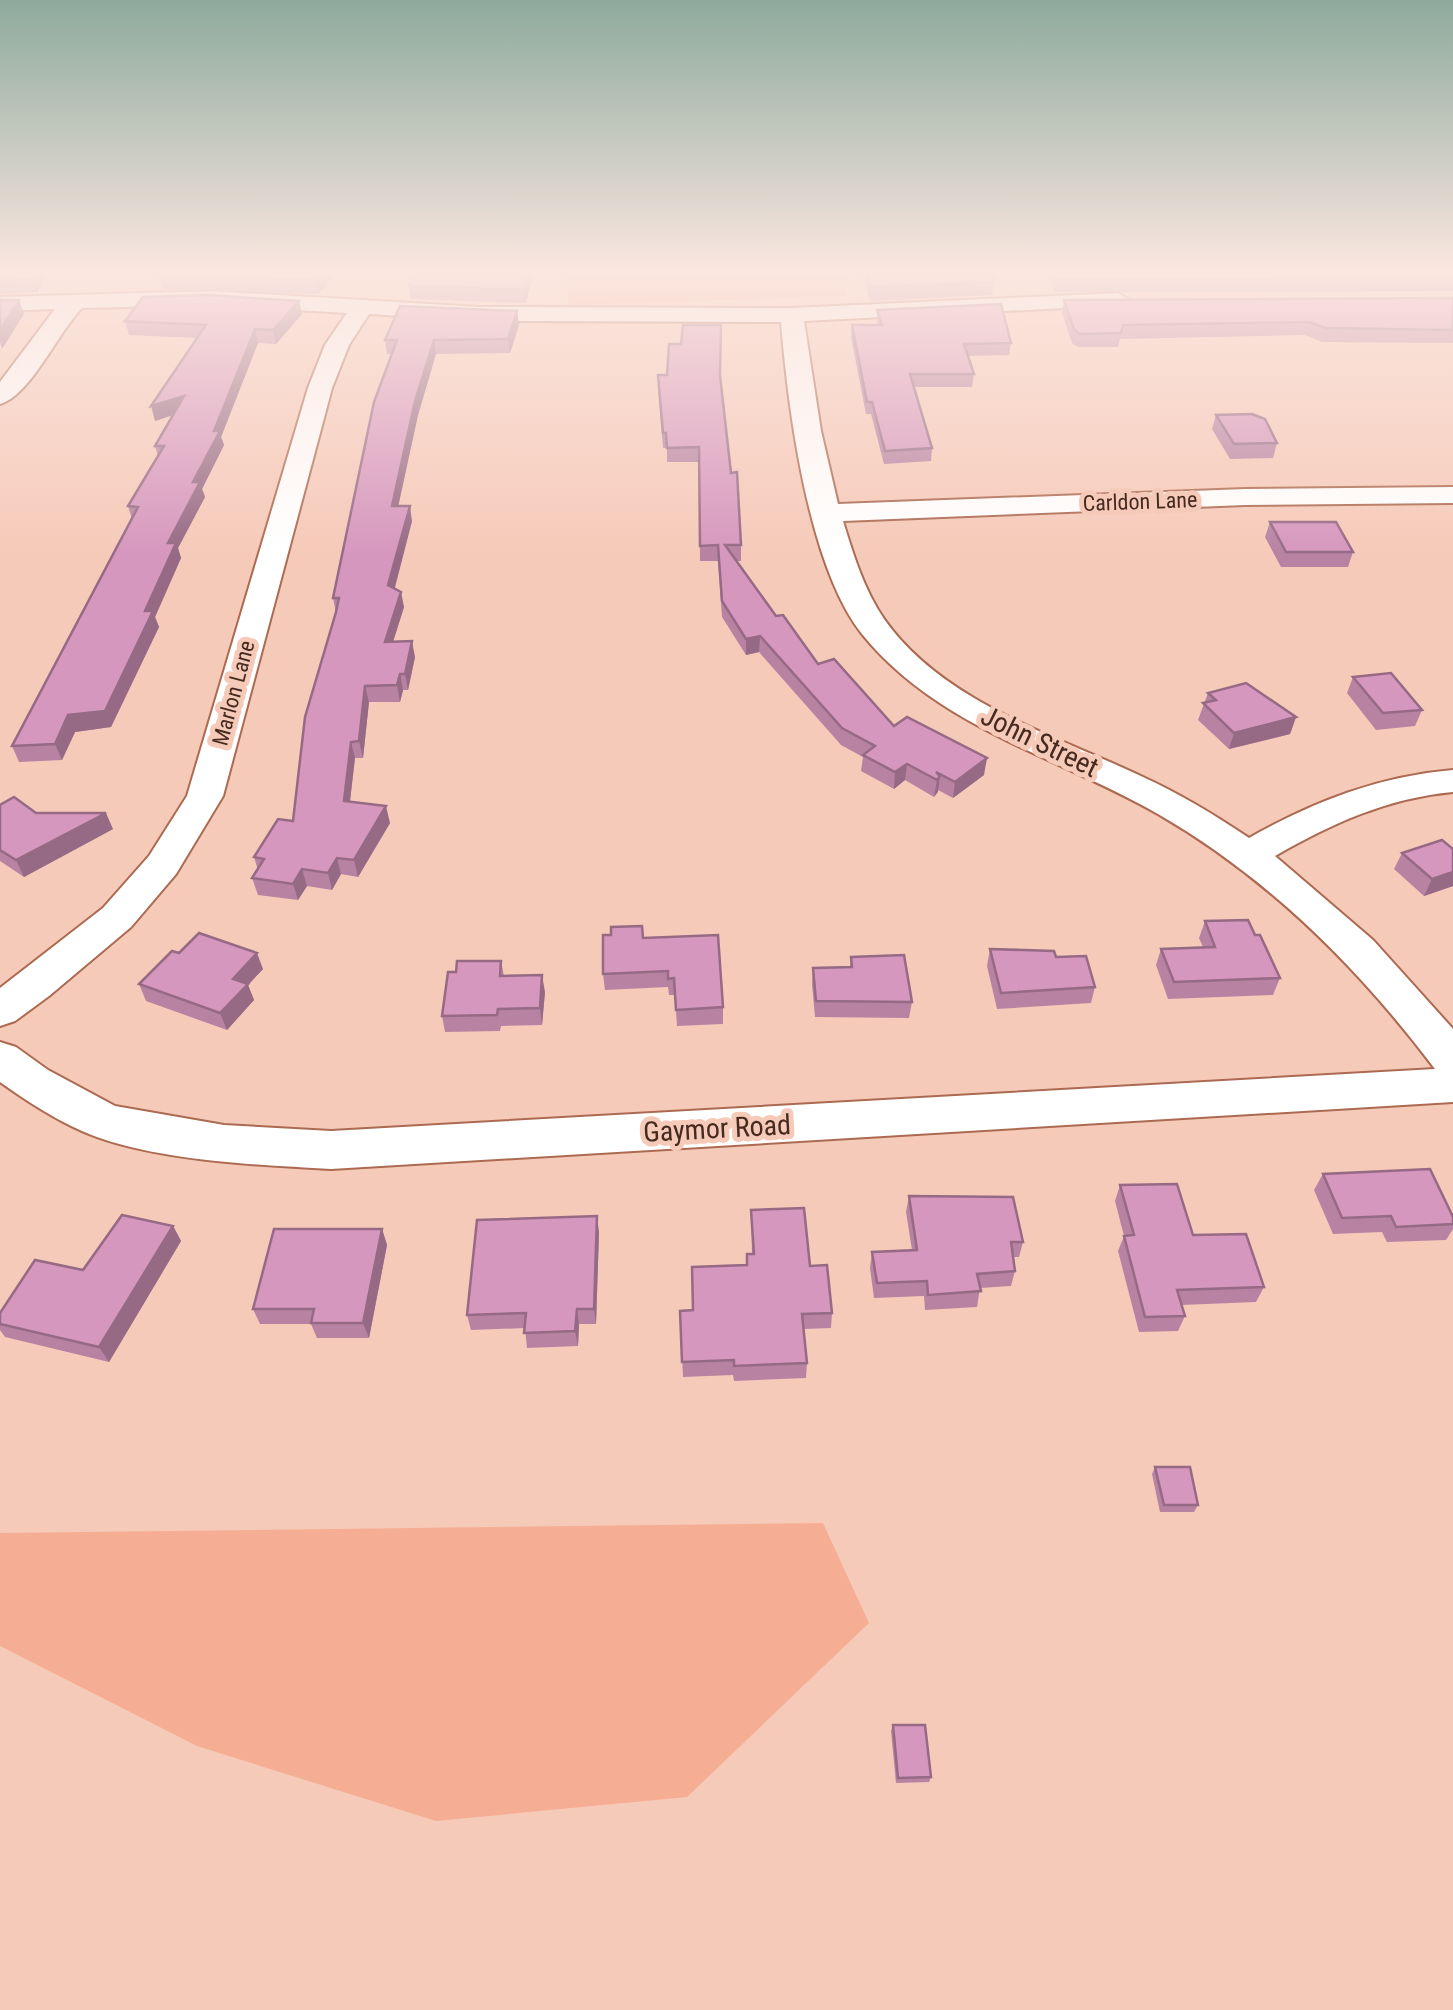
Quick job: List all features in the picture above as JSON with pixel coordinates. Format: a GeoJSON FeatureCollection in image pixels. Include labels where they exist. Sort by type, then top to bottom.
{"type":"FeatureCollection","features":[{"type":"Feature","properties":{"kind":"street"},"geometry":{"type":"LineString","coordinates":[[0,396],[26,367]]}},
{"type":"Feature","properties":{"kind":"street","name":"Marlon Lane"},"geometry":{"type":"LineString","coordinates":[[0,1010],[90,945],[141,897],[176,850],[205,796],[328,367]]}},
{"type":"Feature","properties":{"kind":"street","name":"John Street"},"geometry":{"type":"LineString","coordinates":[[795,367],[849,586],[872,627],[911,664],[960,701],[1017,733],[1169,805],[1248,854],[1358,944],[1413,1006],[1453,1060]]}},
{"type":"Feature","properties":{"kind":"street","name":"Carldon Lane"},"geometry":{"type":"LineString","coordinates":[[828,513],[1245,497],[1453,495]]}},
{"type":"Feature","properties":{"kind":"street"},"geometry":{"type":"LineString","coordinates":[[1248,854],[1313,817],[1378,794],[1453,781]]}},
{"type":"Feature","properties":{"kind":"street","name":"Gaymor Road"},"geometry":{"type":"LineString","coordinates":[[0,1059],[32,1082],[106,1122],[224,1144],[331,1150],[1453,1084]]}},
{"type":"Feature","properties":{"kind":"shaded area"},"geometry":{"type":"Polygon","coordinates":[[[823,1523],[869,1623],[687,1797],[436,1821],[197,1746],[0,1646],[0,1533],[823,1523]]]}},
{"type":"Feature","properties":{"kind":"building"},"geometry":{"type":"Polygon","coordinates":[[[178,367],[240,367],[214,431],[220,431],[193,482],[200,482],[168,543],[176,543],[145,611],[153,611],[105,711],[68,715],[55,744],[12,746],[138,507],[128,506],[164,446],[155,446],[184,396],[151,406],[178,367]]]}},
{"type":"Feature","properties":{"kind":"building"},"geometry":{"type":"Polygon","coordinates":[[[387,367],[426,367],[392,506],[410,506],[388,585],[401,592],[385,642],[412,641],[405,674],[400,674],[397,685],[365,686],[359,741],[351,742],[344,801],[386,806],[354,860],[337,858],[328,873],[302,869],[293,884],[252,878],[264,859],[254,857],[278,819],[293,821],[305,717],[336,612],[339,598],[333,598],[374,402],[387,367]]]}},
{"type":"Feature","properties":{"kind":"building"},"geometry":{"type":"Polygon","coordinates":[[[668,367],[720,367],[731,473],[737,472],[741,545],[725,545],[776,616],[783,615],[818,664],[834,659],[894,726],[907,717],[987,758],[955,782],[936,772],[940,776],[937,780],[907,764],[895,772],[863,755],[875,746],[842,728],[760,636],[746,639],[722,601],[718,545],[700,546],[699,447],[667,448],[658,375],[667,375],[668,367]]]}},
{"type":"Feature","properties":{"kind":"building"},"geometry":{"type":"Polygon","coordinates":[[[860,367],[972,367],[974,374],[910,374],[932,448],[885,451],[872,402],[867,402],[860,367]]]}},
{"type":"Feature","properties":{"kind":"building"},"geometry":{"type":"Polygon","coordinates":[[[1252,414],[1265,419],[1277,443],[1234,444],[1216,415],[1252,414]]]}},
{"type":"Feature","properties":{"kind":"building"},"geometry":{"type":"Polygon","coordinates":[[[1270,522],[1336,522],[1353,552],[1286,552],[1270,522]]]}},
{"type":"Feature","properties":{"kind":"building"},"geometry":{"type":"Polygon","coordinates":[[[1391,673],[1422,710],[1383,713],[1353,677],[1391,673]]]}},
{"type":"Feature","properties":{"kind":"building"},"geometry":{"type":"Polygon","coordinates":[[[1246,683],[1296,717],[1234,733],[1203,703],[1216,700],[1208,693],[1246,683]]]}},
{"type":"Feature","properties":{"kind":"building"},"geometry":{"type":"Polygon","coordinates":[[[14,797],[36,813],[106,813],[16,860],[0,850],[0,805],[14,797]]]}},
{"type":"Feature","properties":{"kind":"building"},"geometry":{"type":"Polygon","coordinates":[[[1442,840],[1453,849],[1453,872],[1432,879],[1402,853],[1442,840]]]}},
{"type":"Feature","properties":{"kind":"building"},"geometry":{"type":"Polygon","coordinates":[[[1248,920],[1255,935],[1260,935],[1280,978],[1174,982],[1161,949],[1215,947],[1205,921],[1248,920]]]}},
{"type":"Feature","properties":{"kind":"building"},"geometry":{"type":"Polygon","coordinates":[[[642,926],[643,938],[718,935],[723,1007],[676,1010],[674,978],[668,979],[668,971],[603,974],[603,935],[611,935],[611,927],[642,926]]]}},
{"type":"Feature","properties":{"kind":"building"},"geometry":{"type":"Polygon","coordinates":[[[199,933],[257,953],[233,979],[248,984],[220,1013],[139,984],[172,951],[179,953],[199,933]]]}},
{"type":"Feature","properties":{"kind":"building"},"geometry":{"type":"Polygon","coordinates":[[[990,949],[1054,951],[1056,957],[1086,956],[1095,987],[1001,993],[990,949]]]}},
{"type":"Feature","properties":{"kind":"building"},"geometry":{"type":"Polygon","coordinates":[[[904,955],[912,1002],[816,1001],[813,968],[852,967],[851,957],[904,955]]]}},
{"type":"Feature","properties":{"kind":"building"},"geometry":{"type":"Polygon","coordinates":[[[457,961],[501,961],[500,976],[542,975],[540,1008],[498,1009],[497,1015],[442,1016],[448,972],[456,972],[457,961]]]}},
{"type":"Feature","properties":{"kind":"building"},"geometry":{"type":"Polygon","coordinates":[[[1430,1169],[1453,1224],[1396,1227],[1391,1216],[1342,1218],[1323,1174],[1430,1169]]]}},
{"type":"Feature","properties":{"kind":"building"},"geometry":{"type":"Polygon","coordinates":[[[1177,1184],[1193,1235],[1246,1234],[1264,1287],[1177,1290],[1185,1316],[1145,1317],[1124,1236],[1134,1235],[1120,1185],[1177,1184]]]}},
{"type":"Feature","properties":{"kind":"building"},"geometry":{"type":"Polygon","coordinates":[[[909,1196],[1013,1197],[1023,1242],[1011,1242],[1015,1271],[977,1274],[981,1291],[928,1295],[927,1281],[877,1283],[872,1252],[917,1250],[909,1196]]]}},
{"type":"Feature","properties":{"kind":"building"},"geometry":{"type":"Polygon","coordinates":[[[804,1208],[810,1266],[827,1265],[832,1313],[802,1314],[807,1363],[734,1366],[734,1360],[682,1362],[680,1311],[693,1310],[692,1267],[747,1265],[747,1254],[754,1254],[751,1210],[804,1208]]]}},
{"type":"Feature","properties":{"kind":"building"},"geometry":{"type":"Polygon","coordinates":[[[122,1215],[173,1226],[99,1347],[0,1324],[0,1313],[35,1260],[83,1270],[122,1215]]]}},
{"type":"Feature","properties":{"kind":"building"},"geometry":{"type":"Polygon","coordinates":[[[597,1216],[594,1309],[577,1309],[575,1331],[524,1333],[526,1313],[467,1315],[477,1220],[597,1216]]]}},
{"type":"Feature","properties":{"kind":"building"},"geometry":{"type":"Polygon","coordinates":[[[274,1229],[382,1229],[363,1323],[311,1323],[314,1309],[253,1309],[274,1229]]]}},
{"type":"Feature","properties":{"kind":"building"},"geometry":{"type":"Polygon","coordinates":[[[1155,1467],[1190,1467],[1198,1505],[1164,1505],[1155,1467]]]}},
{"type":"Feature","properties":{"kind":"building"},"geometry":{"type":"Polygon","coordinates":[[[893,1725],[925,1725],[931,1777],[898,1778],[893,1725]]]}}]}
